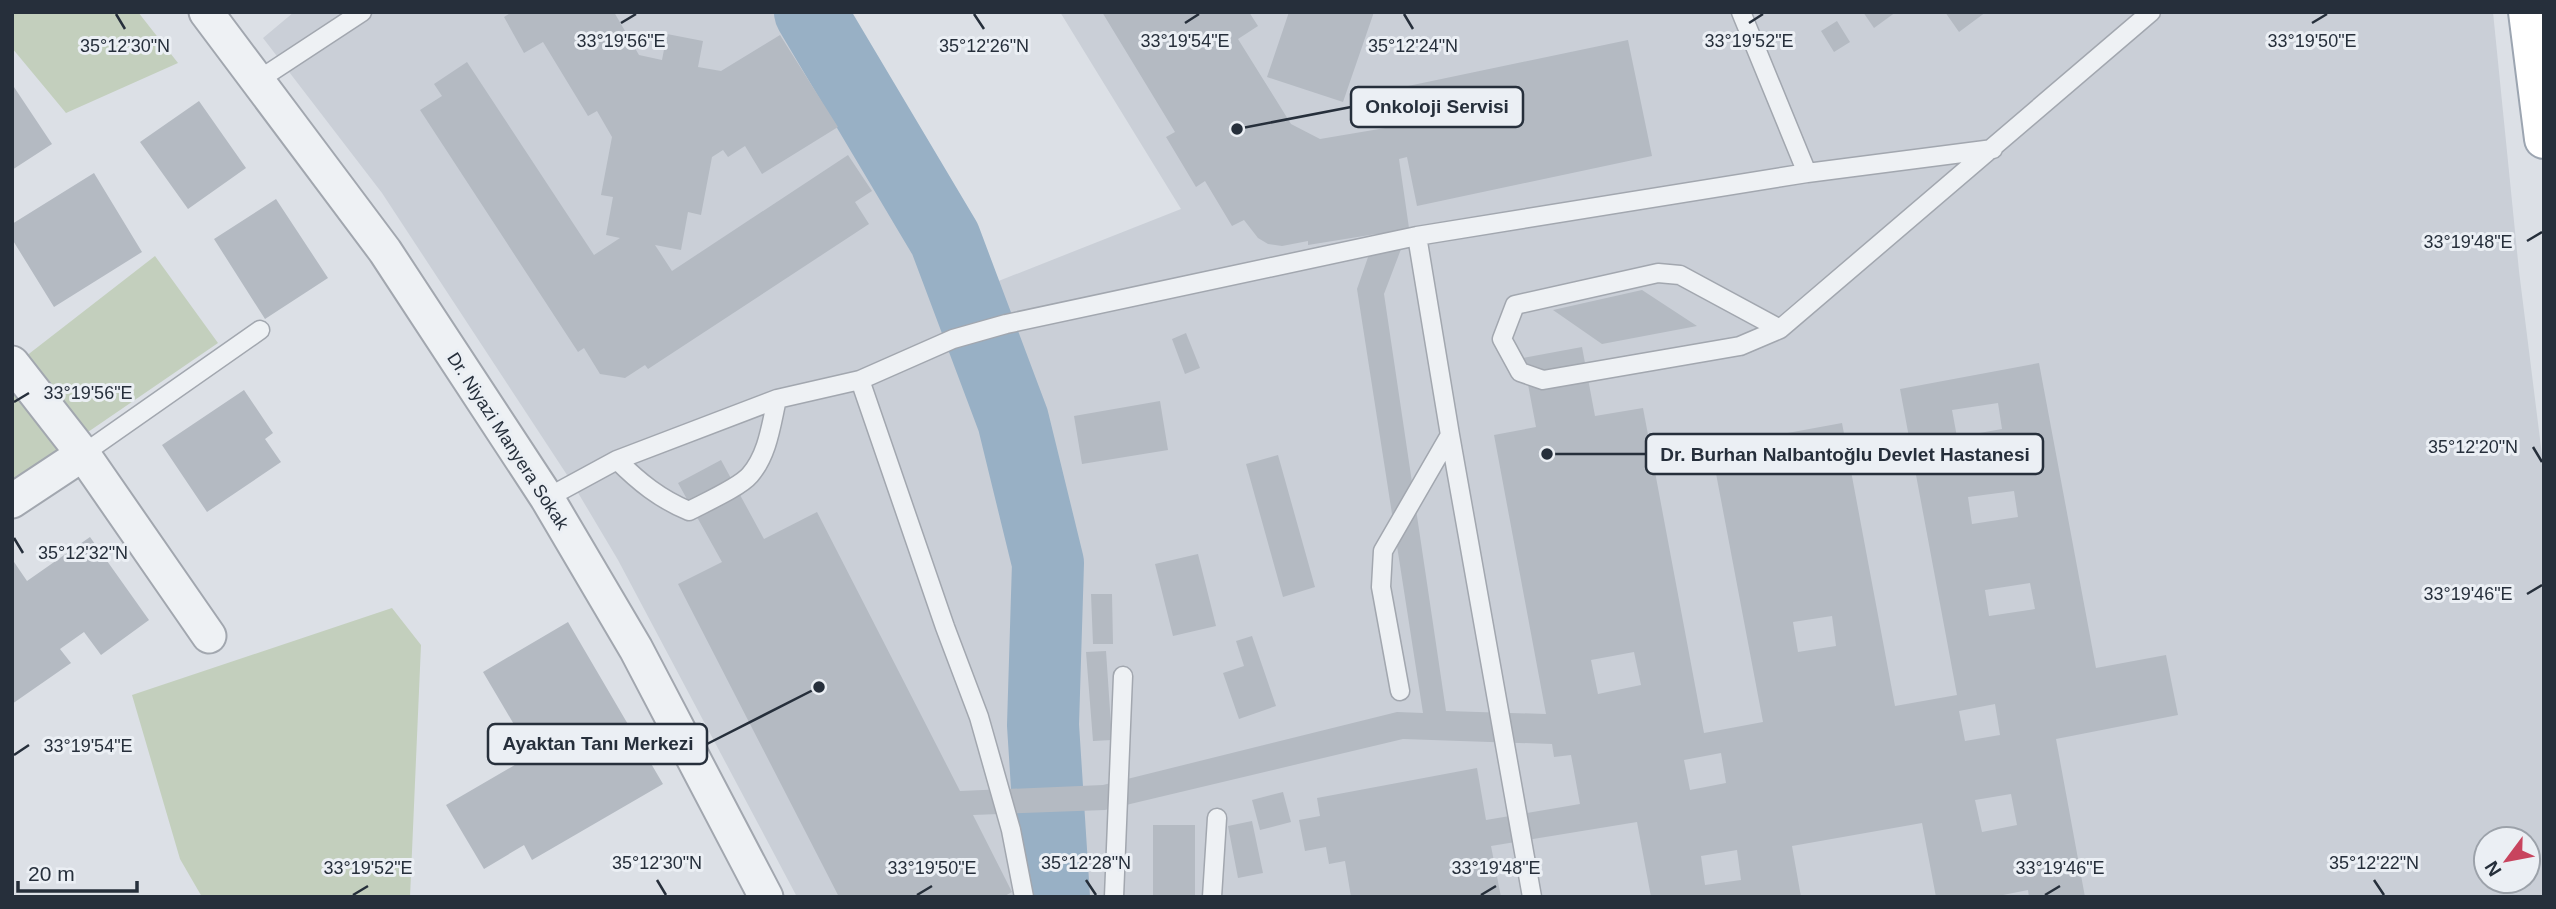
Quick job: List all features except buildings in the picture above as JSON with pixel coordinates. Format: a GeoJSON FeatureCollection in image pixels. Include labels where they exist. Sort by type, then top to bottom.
{"type":"FeatureCollection","features":[{"type":"Feature","properties":{"kind":"main road"},"geometry":{"type":"LineString","coordinates":[[2528,12],[2544,139]]}},
{"type":"Feature","properties":{"kind":"street","name":"Dr. Niyazi Manyera Sokak"},"geometry":{"type":"LineString","coordinates":[[206,12],[385,251],[547,498],[636,649],[766,897]]}},
{"type":"Feature","properties":{"kind":"street"},"geometry":{"type":"LineString","coordinates":[[12,363],[83,454],[209,636]]}},
{"type":"Feature","properties":{"kind":"street"},"geometry":{"type":"LineString","coordinates":[[12,501],[83,454]]}},
{"type":"Feature","properties":{"kind":"lane"},"geometry":{"type":"LineString","coordinates":[[257,81],[362,12]]}},
{"type":"Feature","properties":{"kind":"lane"},"geometry":{"type":"LineString","coordinates":[[1741,12],[1807,173]]}},
{"type":"Feature","properties":{"kind":"lane"},"geometry":{"type":"LineString","coordinates":[[1780,329],[1680,275],[1658,273],[1515,304],[1502,340],[1520,372],[1543,380],[1740,346],[1780,329],[2151,12]]}},
{"type":"Feature","properties":{"kind":"lane"},"geometry":{"type":"LineString","coordinates":[[547,498],[617,460],[777,399],[860,380],[953,339],[1006,324],[1417,236],[1807,173],[1993,149]]}},
{"type":"Feature","properties":{"kind":"lane"},"geometry":{"type":"LineString","coordinates":[[1417,236],[1532,897]]}},
{"type":"Feature","properties":{"kind":"lane"},"geometry":{"type":"LineString","coordinates":[[83,454],[260,330]]}},
{"type":"Feature","properties":{"kind":"lane"},"geometry":{"type":"LineString","coordinates":[[860,380],[979,717],[1011,830],[1024,897]]}},
{"type":"Feature","properties":{"kind":"lane"},"geometry":{"type":"LineString","coordinates":[[617,460],[638,481],[665,501],[690,511],[749,478],[761,461],[777,399]]}},
{"type":"Feature","properties":{"kind":"lane"},"geometry":{"type":"LineString","coordinates":[[1400,691],[1381,587],[1383,551],[1450,435]]}},
{"type":"Feature","properties":{"kind":"lane"},"geometry":{"type":"LineString","coordinates":[[1114,897],[1123,676]]}},
{"type":"Feature","properties":{"kind":"lane"},"geometry":{"type":"LineString","coordinates":[[1212,897],[1217,818]]}},
{"type":"Feature","properties":{"kind":"shaded area"},"geometry":{"type":"Polygon","coordinates":[[[294,12],[827,12],[986,286],[1181,209],[1060,12],[2493,12],[2519,271],[2544,471],[2544,897],[797,897],[618,560],[571,481],[382,193],[263,38],[294,12]]]}},
{"type":"Feature","properties":{"kind":"green space"},"geometry":{"type":"Polygon","coordinates":[[[12,12],[138,12],[178,63],[66,113],[12,48],[12,12]]]}},
{"type":"Feature","properties":{"kind":"green space"},"geometry":{"type":"Polygon","coordinates":[[[155,256],[218,343],[12,484],[12,367],[155,256]]]}},
{"type":"Feature","properties":{"kind":"green space"},"geometry":{"type":"Polygon","coordinates":[[[392,608],[421,645],[410,897],[202,897],[180,859],[132,695],[392,608]]]}},
{"type":"Feature","properties":{"kind":"waterway"},"geometry":{"type":"LineString","coordinates":[[810,12],[945,239],[1013,420],[1048,563],[1043,725],[1054,897]]}},
{"type":"Feature","properties":{"kind":"place","name":"Onkoloji Servisi"},"geometry":{"type":"Point","coordinates":[1237,129]}},
{"type":"Feature","properties":{"kind":"place","name":"Dr. Burhan Nalbantoğlu Devlet Hastanesi"},"geometry":{"type":"Point","coordinates":[1547,454]}},
{"type":"Feature","properties":{"kind":"place","name":"Ayaktan Tanı Merkezi"},"geometry":{"type":"Point","coordinates":[819,687]}}]}
